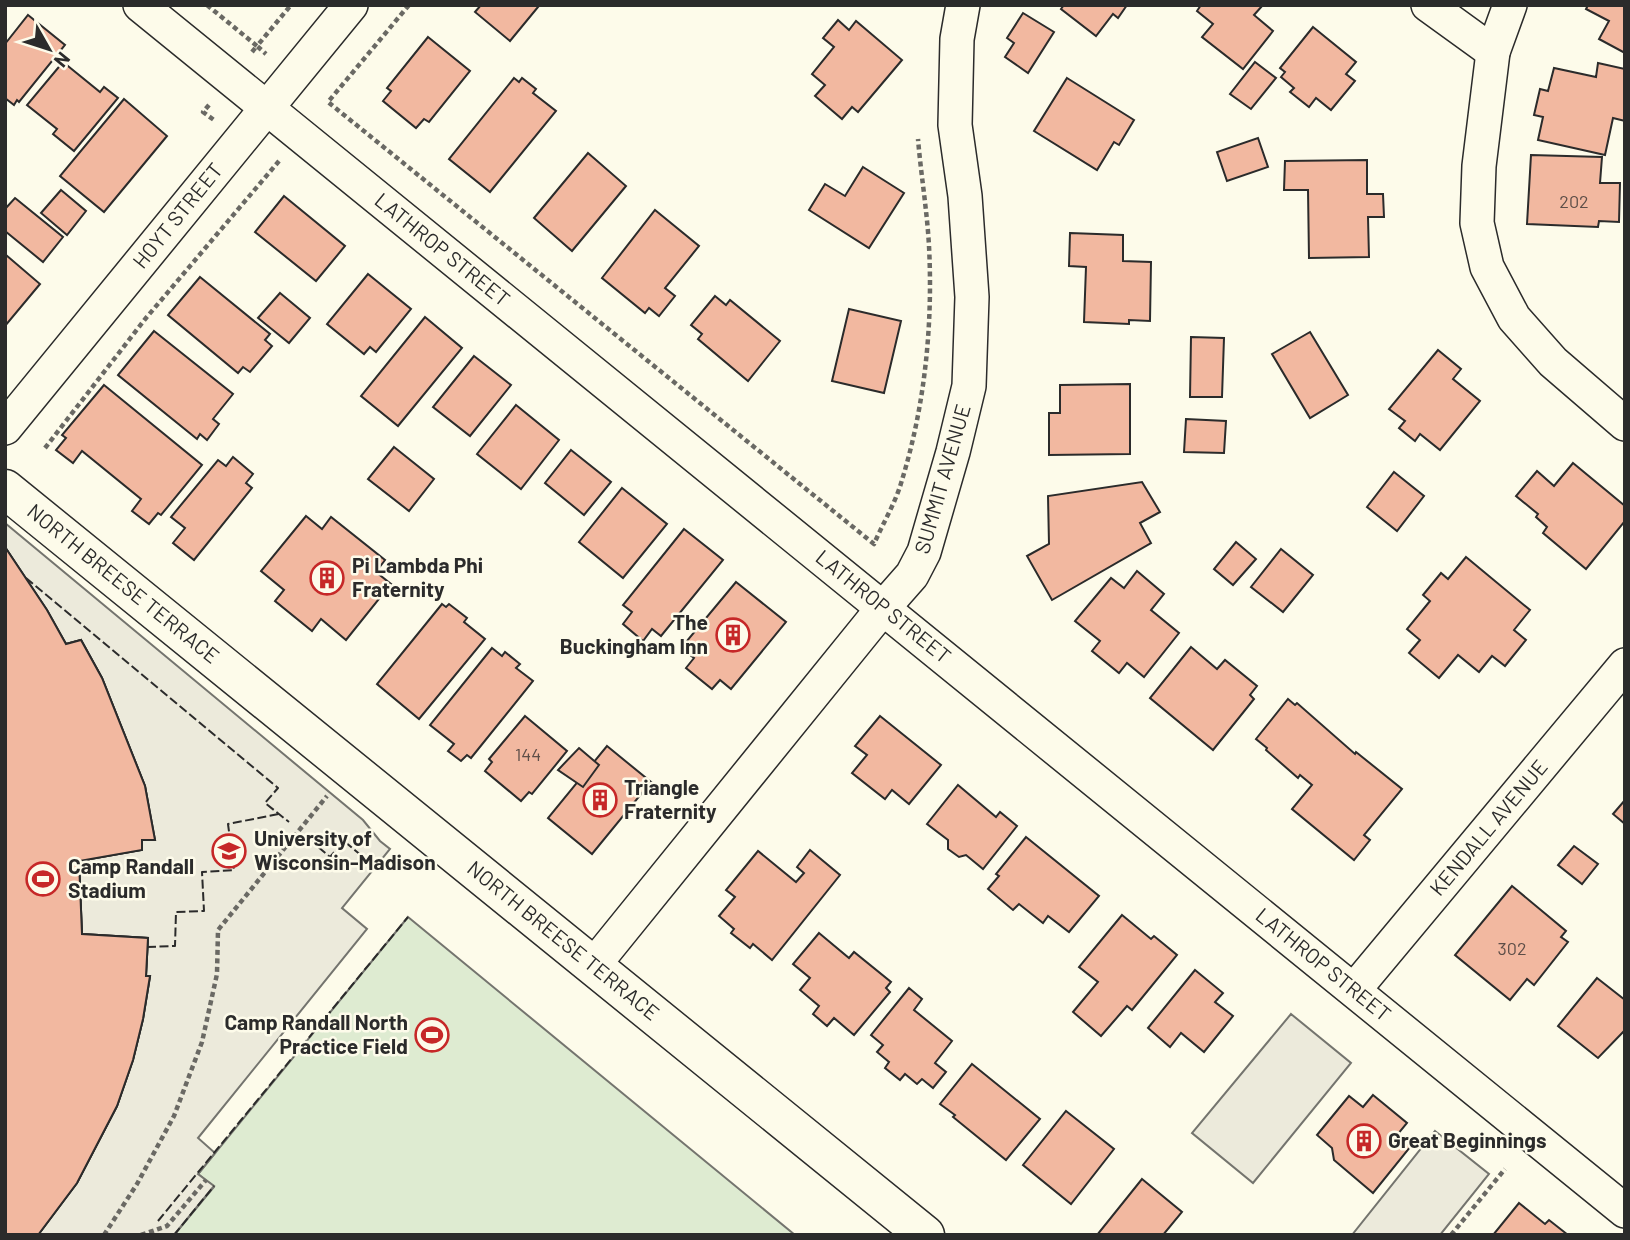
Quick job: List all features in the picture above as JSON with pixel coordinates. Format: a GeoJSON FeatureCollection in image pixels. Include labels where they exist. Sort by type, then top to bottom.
{"type":"FeatureCollection","features":[{"type":"Feature","properties":{"kind":"street","name":"LATHROP STREET"},"geometry":{"type":"LineString","coordinates":[[139,5],[1625,1211]]}},
{"type":"Feature","properties":{"kind":"street","name":"HOYT STREET"},"geometry":{"type":"LineString","coordinates":[[5,428],[351,5]]}},
{"type":"Feature","properties":{"kind":"street","name":"SUMMIT AVENUE"},"geometry":{"type":"LineString","coordinates":[[593,966],[883,607],[912,575],[924,552],[969,386],[972,297],[965,196],[955,124],[957,39],[963,5]]}},
{"type":"Feature","properties":{"kind":"street"},"geometry":{"type":"LineString","coordinates":[[1428,5],[1493,52]]}},
{"type":"Feature","properties":{"kind":"street"},"geometry":{"type":"LineString","coordinates":[[1510,5],[1493,52],[1478,178],[1477,223],[1486,267],[1514,318],[1537,345],[1625,424]]}},
{"type":"Feature","properties":{"kind":"street","name":"NORTH BREESE TERRACE"},"geometry":{"type":"LineString","coordinates":[[5,489],[925,1235]]}},
{"type":"Feature","properties":{"kind":"street","name":"KENDALL AVENUE"},"geometry":{"type":"LineString","coordinates":[[1354,990],[1625,665]]}},
{"type":"Feature","properties":{"kind":"path"},"geometry":{"type":"LineString","coordinates":[[207,5],[257,46],[291,5]]}},
{"type":"Feature","properties":{"kind":"path"},"geometry":{"type":"LineString","coordinates":[[45,448],[146,318],[409,5]]}},
{"type":"Feature","properties":{"kind":"path"},"geometry":{"type":"LineString","coordinates":[[328,102],[874,544],[902,483],[923,387],[929,326],[929,246],[918,132]]}},
{"type":"Feature","properties":{"kind":"path"},"geometry":{"type":"LineString","coordinates":[[104,1235],[137,1184],[174,1116],[202,1042],[217,974],[218,930],[319,807]]}},
{"type":"Feature","properties":{"kind":"path"},"geometry":{"type":"LineString","coordinates":[[1451,1235],[1505,1169]]}},
{"type":"Feature","properties":{"kind":"path"},"geometry":{"type":"LineString","coordinates":[[141,1235],[167,1226],[206,1180]]}},
{"type":"Feature","properties":{"kind":"green space","name":"Camp Randall North Practice Field"},"geometry":{"type":"Polygon","coordinates":[[[408,917],[795,1235],[174,1235],[214,1187],[198,1174],[408,917]]]}},
{"type":"Feature","properties":{"kind":"shaded area"},"geometry":{"type":"Polygon","coordinates":[[[5,523],[363,820],[390,849],[342,908],[367,929],[198,1138],[215,1153],[198,1174],[214,1186],[174,1235],[38,1235],[77,1183],[117,1106],[133,1060],[150,977],[146,976],[148,938],[82,934],[79,861],[141,850],[142,840],[154,840],[145,786],[102,678],[81,640],[66,644],[5,547],[5,523]]]}},
{"type":"Feature","properties":{"kind":"shaded area"},"geometry":{"type":"Polygon","coordinates":[[[1291,1014],[1351,1063],[1253,1183],[1192,1133],[1291,1014]]]}},
{"type":"Feature","properties":{"kind":"shaded area"},"geometry":{"type":"Polygon","coordinates":[[[1435,1131],[1489,1174],[1440,1235],[1352,1235],[1435,1131]]]}},
{"type":"Feature","properties":{"kind":"building"},"geometry":{"type":"Polygon","coordinates":[[[481,5],[538,7],[510,41],[475,12],[481,5]]]}},
{"type":"Feature","properties":{"kind":"building"},"geometry":{"type":"Polygon","coordinates":[[[1064,5],[1127,5],[1118,18],[1113,14],[1096,36],[1061,9],[1064,5]]]}},
{"type":"Feature","properties":{"kind":"building"},"geometry":{"type":"Polygon","coordinates":[[[1201,5],[1263,5],[1254,15],[1273,31],[1243,69],[1202,37],[1213,24],[1197,11],[1201,5]]]}},
{"type":"Feature","properties":{"kind":"building"},"geometry":{"type":"Polygon","coordinates":[[[1588,5],[1625,5],[1625,53],[1599,39],[1609,21],[1586,9],[1588,5]]]}},
{"type":"Feature","properties":{"kind":"building"},"geometry":{"type":"Polygon","coordinates":[[[1023,13],[1054,32],[1028,73],[1005,57],[1014,43],[1007,38],[1023,13]]]}},
{"type":"Feature","properties":{"kind":"building"},"geometry":{"type":"Polygon","coordinates":[[[28,15],[65,45],[14,105],[5,98],[5,44],[28,15]]]}},
{"type":"Feature","properties":{"kind":"building"},"geometry":{"type":"Polygon","coordinates":[[[838,20],[849,30],[856,21],[902,60],[858,112],[852,107],[842,119],[815,96],[825,85],[812,74],[834,47],[823,38],[838,20]]]}},
{"type":"Feature","properties":{"kind":"building"},"geometry":{"type":"Polygon","coordinates":[[[1313,27],[1356,62],[1346,74],[1355,81],[1331,110],[1316,98],[1309,107],[1290,92],[1294,88],[1281,77],[1285,72],[1280,68],[1313,27]]]}},
{"type":"Feature","properties":{"kind":"building"},"geometry":{"type":"Polygon","coordinates":[[[428,37],[470,71],[429,122],[424,119],[416,128],[383,101],[391,91],[387,88],[428,37]]]}},
{"type":"Feature","properties":{"kind":"building"},"geometry":{"type":"Polygon","coordinates":[[[63,62],[100,92],[104,87],[118,98],[74,151],[53,134],[57,129],[27,105],[63,62]]]}},
{"type":"Feature","properties":{"kind":"building"},"geometry":{"type":"Polygon","coordinates":[[[1255,62],[1276,78],[1251,109],[1230,94],[1255,62]]]}},
{"type":"Feature","properties":{"kind":"building"},"geometry":{"type":"Polygon","coordinates":[[[1598,63],[1625,69],[1625,121],[1613,118],[1605,155],[1538,140],[1543,117],[1534,115],[1540,89],[1548,91],[1554,68],[1596,77],[1598,63]]]}},
{"type":"Feature","properties":{"kind":"building"},"geometry":{"type":"Polygon","coordinates":[[[514,78],[519,82],[522,78],[536,89],[533,93],[556,111],[490,192],[449,159],[514,78]]]}},
{"type":"Feature","properties":{"kind":"building"},"geometry":{"type":"Polygon","coordinates":[[[1067,78],[1134,120],[1119,145],[1114,142],[1097,170],[1034,131],[1067,78]]]}},
{"type":"Feature","properties":{"kind":"building"},"geometry":{"type":"Polygon","coordinates":[[[124,99],[167,136],[104,212],[60,176],[124,99]]]}},
{"type":"Feature","properties":{"kind":"building"},"geometry":{"type":"Polygon","coordinates":[[[1258,138],[1268,167],[1227,181],[1217,152],[1258,138]]]}},
{"type":"Feature","properties":{"kind":"building"},"geometry":{"type":"Polygon","coordinates":[[[588,153],[626,186],[572,251],[534,218],[588,153]]]}},
{"type":"Feature","properties":{"kind":"building"},"geometry":{"type":"Polygon","coordinates":[[[1531,155],[1602,157],[1600,183],[1620,183],[1619,222],[1599,221],[1598,227],[1527,224],[1531,155]]]}},
{"type":"Feature","properties":{"kind":"building"},"geometry":{"type":"Polygon","coordinates":[[[1367,160],[1367,194],[1383,194],[1384,217],[1368,217],[1369,257],[1309,258],[1308,190],[1284,190],[1285,161],[1367,160]]]}},
{"type":"Feature","properties":{"kind":"building"},"geometry":{"type":"Polygon","coordinates":[[[863,167],[904,193],[869,248],[809,210],[825,184],[845,196],[863,167]]]}},
{"type":"Feature","properties":{"kind":"building"},"geometry":{"type":"Polygon","coordinates":[[[61,190],[86,211],[67,235],[41,213],[61,190]]]}},
{"type":"Feature","properties":{"kind":"building"},"geometry":{"type":"Polygon","coordinates":[[[284,196],[345,246],[316,281],[255,232],[284,196]]]}},
{"type":"Feature","properties":{"kind":"building"},"geometry":{"type":"Polygon","coordinates":[[[15,198],[63,237],[43,262],[5,231],[5,209],[15,198]]]}},
{"type":"Feature","properties":{"kind":"building"},"geometry":{"type":"Polygon","coordinates":[[[655,210],[699,246],[665,288],[675,296],[659,316],[649,308],[645,313],[602,278],[655,210]]]}},
{"type":"Feature","properties":{"kind":"building"},"geometry":{"type":"Polygon","coordinates":[[[1070,233],[1123,235],[1123,261],[1151,262],[1150,321],[1129,320],[1129,324],[1084,322],[1086,267],[1069,266],[1070,233]]]}},
{"type":"Feature","properties":{"kind":"building"},"geometry":{"type":"Polygon","coordinates":[[[5,256],[40,284],[5,326],[5,256]]]}},
{"type":"Feature","properties":{"kind":"building"},"geometry":{"type":"Polygon","coordinates":[[[368,274],[411,309],[376,352],[370,347],[364,354],[327,324],[368,274]]]}},
{"type":"Feature","properties":{"kind":"building"},"geometry":{"type":"Polygon","coordinates":[[[200,277],[270,334],[265,340],[272,346],[250,372],[243,367],[238,373],[168,315],[200,277]]]}},
{"type":"Feature","properties":{"kind":"building"},"geometry":{"type":"Polygon","coordinates":[[[280,293],[310,318],[289,343],[258,318],[280,293]]]}},
{"type":"Feature","properties":{"kind":"building"},"geometry":{"type":"Polygon","coordinates":[[[715,296],[726,305],[730,300],[780,341],[748,381],[698,339],[702,334],[691,325],[715,296]]]}},
{"type":"Feature","properties":{"kind":"building"},"geometry":{"type":"Polygon","coordinates":[[[849,309],[901,321],[884,393],[832,381],[849,309]]]}},
{"type":"Feature","properties":{"kind":"building"},"geometry":{"type":"Polygon","coordinates":[[[425,317],[462,348],[398,426],[361,396],[425,317]]]}},
{"type":"Feature","properties":{"kind":"building"},"geometry":{"type":"Polygon","coordinates":[[[154,331],[233,394],[213,419],[219,424],[207,440],[200,434],[197,439],[118,375],[154,331]]]}},
{"type":"Feature","properties":{"kind":"building"},"geometry":{"type":"Polygon","coordinates":[[[1310,332],[1348,395],[1310,418],[1272,354],[1310,332]]]}},
{"type":"Feature","properties":{"kind":"building"},"geometry":{"type":"Polygon","coordinates":[[[1191,337],[1224,338],[1222,397],[1190,397],[1191,337]]]}},
{"type":"Feature","properties":{"kind":"building"},"geometry":{"type":"Polygon","coordinates":[[[1438,350],[1461,369],[1453,379],[1480,401],[1440,450],[1420,434],[1415,441],[1399,428],[1405,421],[1389,409],[1438,350]]]}},
{"type":"Feature","properties":{"kind":"building"},"geometry":{"type":"Polygon","coordinates":[[[474,356],[511,385],[470,436],[433,407],[474,356]]]}},
{"type":"Feature","properties":{"kind":"building"},"geometry":{"type":"Polygon","coordinates":[[[1130,384],[1130,454],[1049,455],[1049,413],[1060,413],[1060,385],[1130,384]]]}},
{"type":"Feature","properties":{"kind":"building"},"geometry":{"type":"Polygon","coordinates":[[[104,385],[202,465],[161,515],[158,513],[149,524],[132,511],[141,499],[82,451],[73,463],[56,450],[66,438],[62,435],[104,385]]]}},
{"type":"Feature","properties":{"kind":"building"},"geometry":{"type":"Polygon","coordinates":[[[516,405],[559,440],[521,489],[477,454],[516,405]]]}},
{"type":"Feature","properties":{"kind":"building"},"geometry":{"type":"Polygon","coordinates":[[[1186,419],[1226,421],[1224,453],[1184,452],[1186,419]]]}},
{"type":"Feature","properties":{"kind":"building"},"geometry":{"type":"Polygon","coordinates":[[[394,447],[434,479],[409,511],[368,479],[394,447]]]}},
{"type":"Feature","properties":{"kind":"building"},"geometry":{"type":"Polygon","coordinates":[[[571,450],[611,482],[584,515],[545,483],[571,450]]]}},
{"type":"Feature","properties":{"kind":"building"},"geometry":{"type":"Polygon","coordinates":[[[233,457],[253,474],[246,483],[252,488],[194,560],[173,543],[185,528],[171,517],[218,460],[226,466],[233,457]]]}},
{"type":"Feature","properties":{"kind":"building"},"geometry":{"type":"Polygon","coordinates":[[[1573,463],[1625,506],[1625,521],[1586,569],[1543,533],[1547,527],[1536,517],[1538,514],[1516,496],[1537,471],[1554,486],[1573,463]]]}},
{"type":"Feature","properties":{"kind":"building"},"geometry":{"type":"Polygon","coordinates":[[[1394,472],[1424,496],[1397,531],[1367,507],[1394,472]]]}},
{"type":"Feature","properties":{"kind":"building"},"geometry":{"type":"Polygon","coordinates":[[[1142,482],[1160,512],[1140,523],[1151,543],[1052,600],[1027,556],[1049,544],[1048,496],[1142,482]]]}},
{"type":"Feature","properties":{"kind":"building"},"geometry":{"type":"Polygon","coordinates":[[[622,488],[667,524],[623,578],[579,542],[622,488]]]}},
{"type":"Feature","properties":{"kind":"building","name":"Pi Lambda Phi Fraternity"},"geometry":{"type":"Polygon","coordinates":[[[306,516],[322,529],[331,517],[385,560],[376,572],[391,584],[346,640],[321,619],[312,631],[275,601],[284,590],[261,571],[306,516]]]}},
{"type":"Feature","properties":{"kind":"building"},"geometry":{"type":"Polygon","coordinates":[[[684,529],[723,560],[661,636],[652,629],[643,641],[623,624],[632,612],[623,605],[684,529]]]}},
{"type":"Feature","properties":{"kind":"building"},"geometry":{"type":"Polygon","coordinates":[[[1236,542],[1256,559],[1233,585],[1214,569],[1236,542]]]}},
{"type":"Feature","properties":{"kind":"building","name":"Camp Randall Stadium"},"geometry":{"type":"Polygon","coordinates":[[[5,547],[66,644],[81,640],[102,678],[145,786],[155,840],[142,840],[142,850],[79,861],[82,934],[148,938],[146,976],[150,976],[133,1060],[117,1106],[77,1183],[38,1235],[5,1235],[5,547]]]}},
{"type":"Feature","properties":{"kind":"building","name":"Camp Randall Stadium"},"geometry":{"type":"Polygon","coordinates":[[[5,547],[66,644],[81,640],[102,678],[145,786],[155,840],[142,840],[142,850],[79,861],[82,934],[148,938],[146,976],[150,976],[133,1060],[117,1106],[77,1183],[38,1235],[5,1235],[5,547]]]}},
{"type":"Feature","properties":{"kind":"building"},"geometry":{"type":"Polygon","coordinates":[[[1281,549],[1313,575],[1283,612],[1251,587],[1281,549]]]}},
{"type":"Feature","properties":{"kind":"building"},"geometry":{"type":"Polygon","coordinates":[[[1466,557],[1530,610],[1514,630],[1526,640],[1505,666],[1492,656],[1479,672],[1458,655],[1439,678],[1409,653],[1420,640],[1407,629],[1430,601],[1423,595],[1441,573],[1448,579],[1466,557]]]}},
{"type":"Feature","properties":{"kind":"building"},"geometry":{"type":"Polygon","coordinates":[[[1137,571],[1164,594],[1151,610],[1179,633],[1144,677],[1127,663],[1119,673],[1092,651],[1100,641],[1075,621],[1111,578],[1124,588],[1137,571]]]}},
{"type":"Feature","properties":{"kind":"building","name":"The Buckingham Inn"},"geometry":{"type":"Polygon","coordinates":[[[736,582],[786,622],[731,689],[720,680],[712,689],[686,668],[694,658],[681,648],[736,582]]]}},
{"type":"Feature","properties":{"kind":"building"},"geometry":{"type":"Polygon","coordinates":[[[442,604],[446,607],[449,604],[467,618],[464,622],[485,639],[419,719],[377,684],[442,604]]]}},
{"type":"Feature","properties":{"kind":"building"},"geometry":{"type":"Polygon","coordinates":[[[1191,647],[1217,669],[1225,660],[1257,686],[1250,695],[1254,699],[1213,750],[1150,698],[1191,647]]]}},
{"type":"Feature","properties":{"kind":"building"},"geometry":{"type":"Polygon","coordinates":[[[492,648],[502,656],[505,652],[520,664],[516,668],[533,681],[471,758],[467,755],[461,761],[448,751],[454,744],[430,725],[492,648]]]}},
{"type":"Feature","properties":{"kind":"building"},"geometry":{"type":"Polygon","coordinates":[[[1288,699],[1295,705],[1297,703],[1355,754],[1356,752],[1402,789],[1364,835],[1370,840],[1354,860],[1292,809],[1312,785],[1300,775],[1298,778],[1256,739],[1288,699]]]}},
{"type":"Feature","properties":{"kind":"building","name":"Triangle Fraternity"},"geometry":{"type":"Polygon","coordinates":[[[525,716],[567,751],[532,794],[529,792],[521,801],[485,771],[492,762],[489,759],[525,716]]]}},
{"type":"Feature","properties":{"kind":"building"},"geometry":{"type":"Polygon","coordinates":[[[880,716],[941,765],[909,804],[892,790],[885,799],[852,773],[867,755],[855,746],[880,716]]]}},
{"type":"Feature","properties":{"kind":"building","name":"Triangle Fraternity"},"geometry":{"type":"Polygon","coordinates":[[[607,746],[651,782],[592,854],[548,818],[607,746]]]}},
{"type":"Feature","properties":{"kind":"building","name":"Triangle Fraternity"},"geometry":{"type":"Polygon","coordinates":[[[579,748],[599,765],[583,787],[558,770],[579,748]]]}},
{"type":"Feature","properties":{"kind":"building"},"geometry":{"type":"Polygon","coordinates":[[[958,785],[996,817],[1000,812],[1017,826],[983,869],[966,855],[959,857],[948,849],[948,840],[927,824],[958,785]]]}},
{"type":"Feature","properties":{"kind":"building"},"geometry":{"type":"Polygon","coordinates":[[[1625,800],[1625,824],[1613,814],[1625,800]]]}},
{"type":"Feature","properties":{"kind":"building"},"geometry":{"type":"Polygon","coordinates":[[[1026,837],[1099,896],[1069,932],[1048,916],[1043,923],[1019,904],[1013,910],[988,889],[999,876],[996,874],[1026,837]]]}},
{"type":"Feature","properties":{"kind":"building"},"geometry":{"type":"Polygon","coordinates":[[[1574,846],[1598,864],[1582,884],[1558,865],[1574,846]]]}},
{"type":"Feature","properties":{"kind":"building"},"geometry":{"type":"Polygon","coordinates":[[[810,850],[840,875],[772,960],[753,944],[750,948],[731,933],[734,929],[719,916],[735,897],[726,890],[758,851],[796,882],[804,873],[797,867],[810,850]]]}},
{"type":"Feature","properties":{"kind":"building"},"geometry":{"type":"Polygon","coordinates":[[[1512,886],[1566,931],[1561,937],[1568,942],[1534,985],[1527,979],[1510,1000],[1455,955],[1512,886]]]}},
{"type":"Feature","properties":{"kind":"building"},"geometry":{"type":"Polygon","coordinates":[[[1122,915],[1151,939],[1154,936],[1177,955],[1132,1010],[1127,1006],[1101,1036],[1073,1012],[1098,982],[1079,967],[1122,915]]]}},
{"type":"Feature","properties":{"kind":"building"},"geometry":{"type":"Polygon","coordinates":[[[819,933],[849,958],[854,952],[891,982],[886,988],[890,992],[854,1035],[834,1018],[827,1026],[813,1014],[819,1006],[800,990],[810,978],[793,964],[819,933]]]}},
{"type":"Feature","properties":{"kind":"building"},"geometry":{"type":"Polygon","coordinates":[[[1195,970],[1223,993],[1215,1002],[1233,1016],[1204,1052],[1181,1033],[1170,1047],[1148,1028],[1195,970]]]}},
{"type":"Feature","properties":{"kind":"building"},"geometry":{"type":"Polygon","coordinates":[[[1597,978],[1625,1000],[1625,1030],[1598,1058],[1558,1026],[1597,978]]]}},
{"type":"Feature","properties":{"kind":"building"},"geometry":{"type":"Polygon","coordinates":[[[909,988],[922,999],[914,1010],[952,1041],[935,1063],[946,1072],[933,1088],[922,1079],[917,1084],[905,1074],[900,1080],[885,1068],[889,1062],[877,1052],[883,1045],[871,1035],[909,988]]]}},
{"type":"Feature","properties":{"kind":"building"},"geometry":{"type":"Polygon","coordinates":[[[972,1064],[1040,1119],[1006,1160],[940,1104],[972,1064]]]}},
{"type":"Feature","properties":{"kind":"building","name":"Great Beginnings"},"geometry":{"type":"Polygon","coordinates":[[[1373,1095],[1407,1123],[1397,1135],[1411,1146],[1373,1193],[1334,1160],[1332,1148],[1317,1135],[1349,1096],[1363,1107],[1373,1095]]]}},
{"type":"Feature","properties":{"kind":"building"},"geometry":{"type":"Polygon","coordinates":[[[1066,1111],[1114,1149],[1071,1204],[1023,1165],[1066,1111]]]}},
{"type":"Feature","properties":{"kind":"building"},"geometry":{"type":"Polygon","coordinates":[[[1142,1179],[1182,1212],[1163,1235],[1097,1235],[1142,1179]]]}},
{"type":"Feature","properties":{"kind":"building"},"geometry":{"type":"Polygon","coordinates":[[[1519,1203],[1545,1224],[1549,1220],[1568,1235],[1493,1235],[1519,1203]]]}},
{"type":"Feature","properties":{"kind":"fence"},"geometry":{"type":"LineString","coordinates":[[26,578],[278,788],[265,803],[289,822]]}},
{"type":"Feature","properties":{"kind":"fence"},"geometry":{"type":"LineString","coordinates":[[147,947],[175,946],[176,912],[204,911],[202,872],[234,870],[228,824],[279,814]]}},
{"type":"Feature","properties":{"kind":"fence"},"geometry":{"type":"LineString","coordinates":[[309,839],[330,857],[344,841],[375,867]]}},
{"type":"Feature","properties":{"kind":"fence"},"geometry":{"type":"LineString","coordinates":[[158,1221],[408,917]]}},
{"type":"Feature","properties":{"kind":"fence"},"geometry":{"type":"LineString","coordinates":[[174,1235],[214,1186]]}},
{"type":"Feature","properties":{"kind":"place","name":"Pi Lambda Phi Fraternity"},"geometry":{"type":"Point","coordinates":[327,578]}},
{"type":"Feature","properties":{"kind":"place","name":"The Buckingham Inn"},"geometry":{"type":"Point","coordinates":[733,635]}},
{"type":"Feature","properties":{"kind":"place","name":"Triangle Fraternity"},"geometry":{"type":"Point","coordinates":[600,800]}},
{"type":"Feature","properties":{"kind":"place","name":"University of Wisconsin-Madison"},"geometry":{"type":"Point","coordinates":[229,851]}},
{"type":"Feature","properties":{"kind":"place","name":"Camp Randall Stadium"},"geometry":{"type":"Point","coordinates":[43,879]}},
{"type":"Feature","properties":{"kind":"place","name":"Camp Randall North Practice Field"},"geometry":{"type":"Point","coordinates":[432,1035]}},
{"type":"Feature","properties":{"kind":"place","name":"Great Beginnings"},"geometry":{"type":"Point","coordinates":[1364,1141]}}]}
